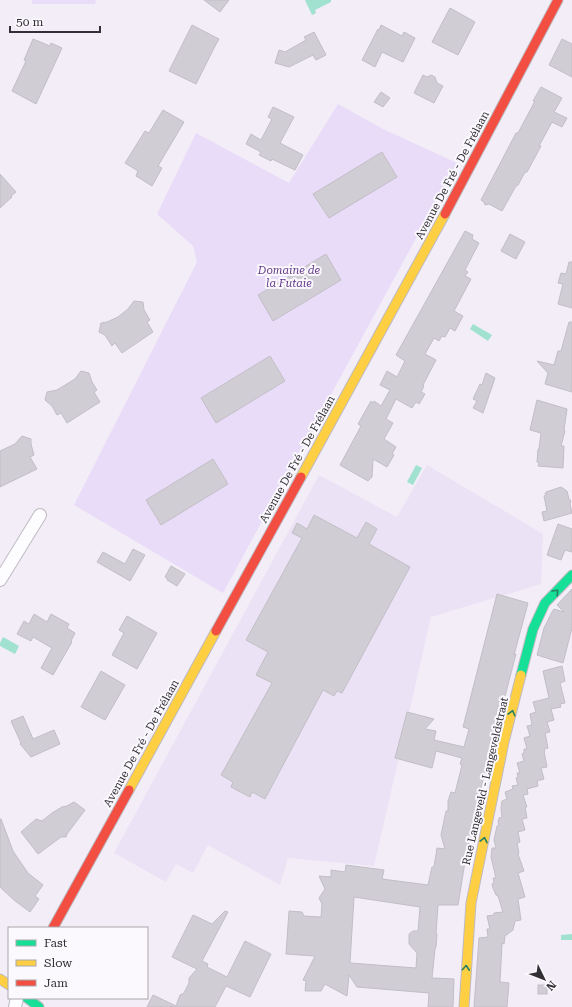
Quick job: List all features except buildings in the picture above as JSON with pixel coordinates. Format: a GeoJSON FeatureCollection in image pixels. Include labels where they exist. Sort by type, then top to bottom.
{"type":"FeatureCollection","features":[{"type":"Feature","properties":{"kind":"main road","name":"Avenue De Fré - De Frélaan"},"geometry":{"type":"LineString","coordinates":[[54,927],[457,194],[558,0]]}},
{"type":"Feature","properties":{"kind":"main road","name":"Rue Langeveld - Langeveldstraat"},"geometry":{"type":"LineString","coordinates":[[464,1007],[471,903],[504,742],[533,629],[545,604],[572,575]]}},
{"type":"Feature","properties":{"kind":"main road"},"geometry":{"type":"LineString","coordinates":[[28,1002],[39,1007]]}},
{"type":"Feature","properties":{"kind":"street"},"geometry":{"type":"LineString","coordinates":[[0,580],[40,514]]}},
{"type":"Feature","properties":{"kind":"shaded area"},"geometry":{"type":"Polygon","coordinates":[[[305,0],[331,0],[331,2],[315,10],[316,13],[312,15],[305,0]]]}},
{"type":"Feature","properties":{"kind":"shaded area"},"geometry":{"type":"Polygon","coordinates":[[[473,324],[492,335],[488,341],[470,329],[473,324]]]}},
{"type":"Feature","properties":{"kind":"shaded area"},"geometry":{"type":"Polygon","coordinates":[[[416,465],[422,468],[413,485],[407,482],[416,465]]]}},
{"type":"Feature","properties":{"kind":"shaded area"},"geometry":{"type":"Polygon","coordinates":[[[427,465],[543,534],[541,584],[431,617],[374,866],[288,858],[280,885],[208,845],[193,873],[176,864],[166,882],[114,853],[319,475],[397,517],[427,465]]]}},
{"type":"Feature","properties":{"kind":"shaded area"},"geometry":{"type":"Polygon","coordinates":[[[3,637],[19,646],[15,654],[0,646],[3,637]]]}},
{"type":"Feature","properties":{"kind":"shaded area"},"geometry":{"type":"Polygon","coordinates":[[[572,934],[572,940],[561,940],[561,935],[572,934]]]}},
{"type":"Feature","properties":{"kind":"green space"},"geometry":{"type":"Polygon","coordinates":[[[32,0],[96,0],[95,4],[32,4],[32,0]]]}},
{"type":"Feature","properties":{"kind":"green space","name":"Domaine de la Futaie"},"geometry":{"type":"Polygon","coordinates":[[[338,104],[385,130],[457,163],[223,593],[74,505],[197,262],[193,246],[157,214],[196,133],[289,183],[338,104]]]}},
{"type":"Feature","properties":{"kind":"traffic: fast"},"geometry":{"type":"LineString","coordinates":[[521,675],[533,629],[545,603],[572,575]]}},
{"type":"Feature","properties":{"kind":"traffic: fast"},"geometry":{"type":"LineString","coordinates":[[28,999],[39,1007]]}},
{"type":"Feature","properties":{"kind":"traffic: slow"},"geometry":{"type":"LineString","coordinates":[[301,477],[445,214]]}},
{"type":"Feature","properties":{"kind":"traffic: slow"},"geometry":{"type":"LineString","coordinates":[[129,790],[216,631]]}},
{"type":"Feature","properties":{"kind":"traffic: slow"},"geometry":{"type":"LineString","coordinates":[[464,1007],[471,903],[504,742],[521,675]]}},
{"type":"Feature","properties":{"kind":"traffic: slow"},"geometry":{"type":"LineString","coordinates":[[0,979],[8,984]]}},
{"type":"Feature","properties":{"kind":"traffic: jam"},"geometry":{"type":"LineString","coordinates":[[445,214],[558,0]]}},
{"type":"Feature","properties":{"kind":"traffic: jam"},"geometry":{"type":"LineString","coordinates":[[216,631],[301,477]]}},
{"type":"Feature","properties":{"kind":"traffic: jam"},"geometry":{"type":"LineString","coordinates":[[54,927],[129,790]]}}]}
